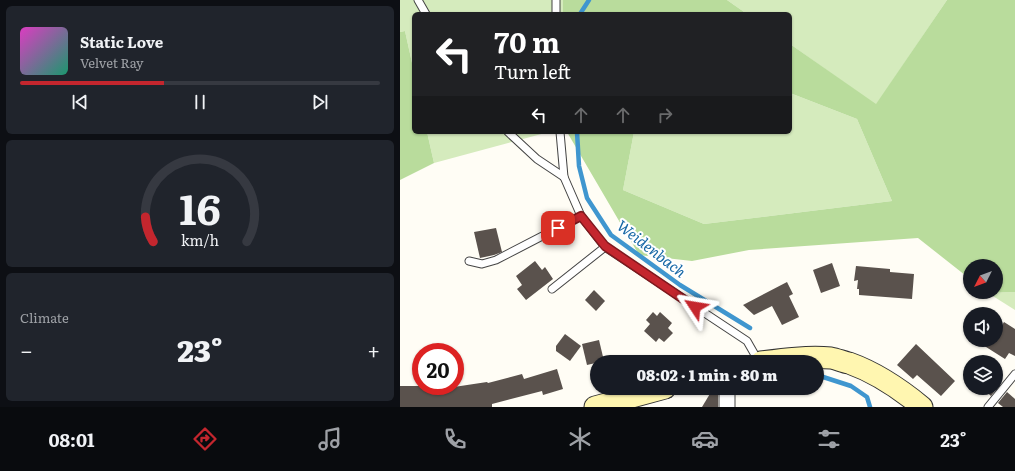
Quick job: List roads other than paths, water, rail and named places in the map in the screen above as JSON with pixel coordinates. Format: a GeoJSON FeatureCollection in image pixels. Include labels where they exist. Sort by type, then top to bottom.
{"type":"FeatureCollection","features":[{"type":"Feature","properties":{"kind":"main road"},"geometry":{"type":"LineString","coordinates":[[824,358],[832,358],[868,370],[881,377],[916,402]]}},
{"type":"Feature","properties":{"kind":"main road"},"geometry":{"type":"LineString","coordinates":[[595,407],[639,395]]}},
{"type":"Feature","properties":{"kind":"street"},"geometry":{"type":"LineString","coordinates":[[727,395],[727,407]]}},
{"type":"Feature","properties":{"kind":"lane"},"geometry":{"type":"LineString","coordinates":[[418,0],[425,12]]}},
{"type":"Feature","properties":{"kind":"lane"},"geometry":{"type":"LineString","coordinates":[[556,0],[556,12]]}},
{"type":"Feature","properties":{"kind":"lane"},"geometry":{"type":"LineString","coordinates":[[510,134],[537,159],[564,177]]}},
{"type":"Feature","properties":{"kind":"lane"},"geometry":{"type":"LineString","coordinates":[[560,134],[564,177],[581,216],[605,246],[747,341],[756,355]]}},
{"type":"Feature","properties":{"kind":"lane"},"geometry":{"type":"LineString","coordinates":[[469,261],[482,264],[496,260],[581,216]]}},
{"type":"Feature","properties":{"kind":"lane"},"geometry":{"type":"LineString","coordinates":[[552,289],[605,246]]}},
{"type":"Feature","properties":{"kind":"lane"},"geometry":{"type":"LineString","coordinates":[[988,407],[1015,374]]}},
{"type":"Feature","properties":{"kind":"waterway","name":"Weidenbach"},"geometry":{"type":"LineString","coordinates":[[581,12],[589,0]]}},
{"type":"Feature","properties":{"kind":"waterway","name":"Weidenbach"},"geometry":{"type":"LineString","coordinates":[[577,134],[579,166],[587,198],[611,235],[680,285],[750,328]]}},
{"type":"Feature","properties":{"kind":"waterway","name":"Weidenbach"},"geometry":{"type":"LineString","coordinates":[[824,377],[851,386],[867,397],[870,407]]}}]}
